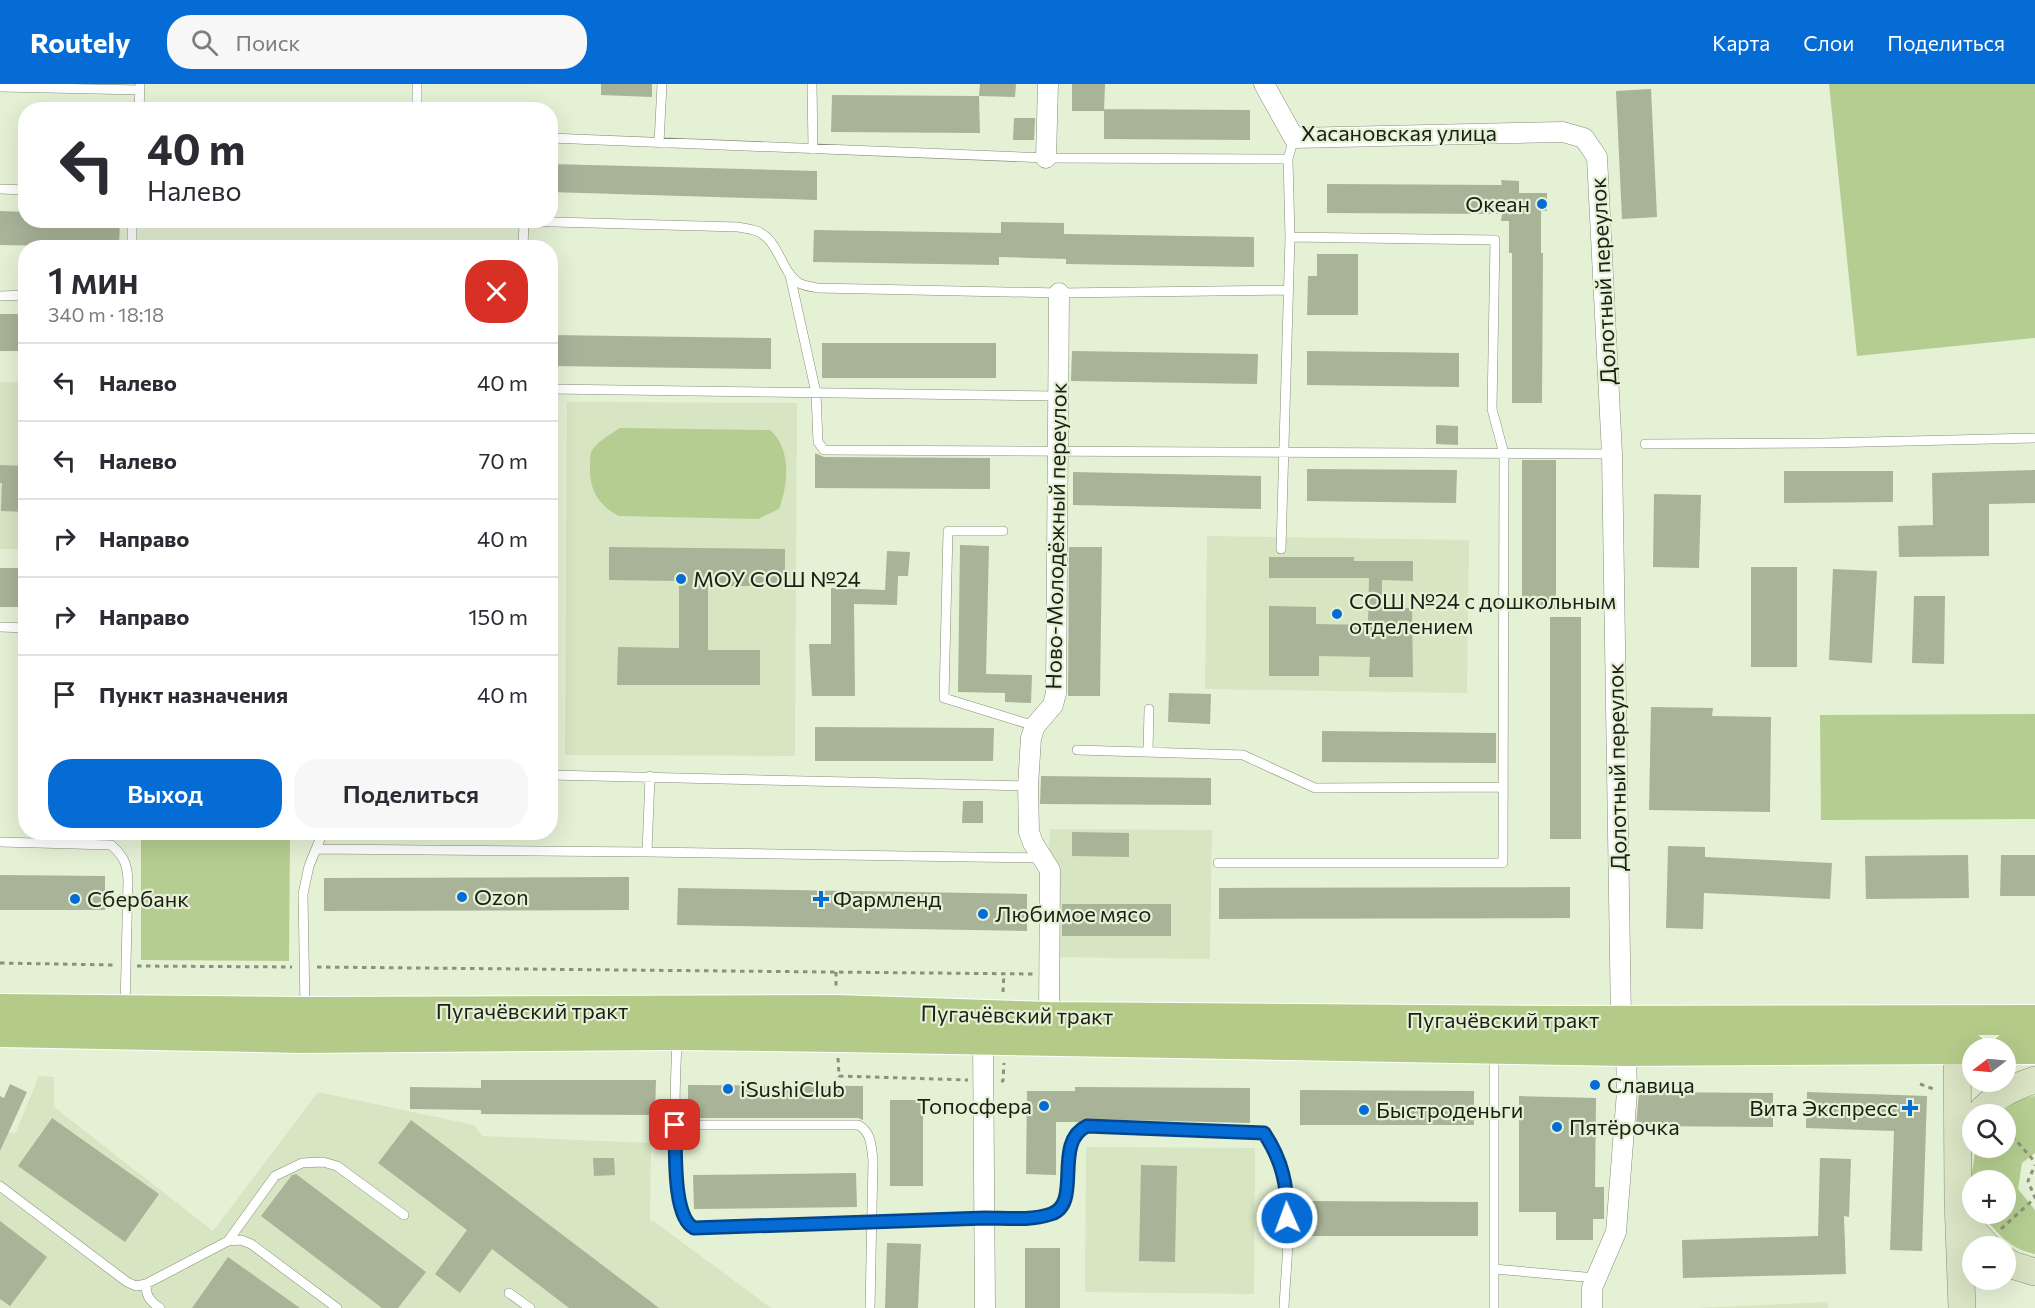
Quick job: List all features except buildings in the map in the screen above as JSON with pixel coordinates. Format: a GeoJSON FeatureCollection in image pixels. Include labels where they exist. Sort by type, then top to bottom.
{"type":"FeatureCollection","features":[{"type":"Feature","properties":{"kind":"main road","name":"Пугачёвский тракт"},"geometry":{"type":"LineString","coordinates":[[0,1009],[305,1012],[836,1010],[1049,1017],[1621,1021],[2035,1020]]}},
{"type":"Feature","properties":{"kind":"main road"},"geometry":{"type":"LineString","coordinates":[[1957,1019],[1962,1038]]}},
{"type":"Feature","properties":{"kind":"main road","name":"Пугачёвский тракт"},"geometry":{"type":"LineString","coordinates":[[0,1032],[301,1038],[677,1035],[994,1047],[1494,1048],[1626,1051],[1962,1049]]}},
{"type":"Feature","properties":{"kind":"main road"},"geometry":{"type":"LineString","coordinates":[[2016,1049],[2035,1049]]}},
{"type":"Feature","properties":{"kind":"main road"},"geometry":{"type":"LineString","coordinates":[[1990,1104],[2008,1090],[2035,1080]]}},
{"type":"Feature","properties":{"kind":"main road"},"geometry":{"type":"LineString","coordinates":[[1962,1308],[1958,1200],[1963,1092]]}},
{"type":"Feature","properties":{"kind":"main road"},"geometry":{"type":"LineString","coordinates":[[1959,1160],[1962,1148]]}},
{"type":"Feature","properties":{"kind":"main road"},"geometry":{"type":"LineString","coordinates":[[1958,1200],[1975,1233],[1986,1236]]}},
{"type":"Feature","properties":{"kind":"main road"},"geometry":{"type":"LineString","coordinates":[[2016,1266],[2035,1272]]}},
{"type":"Feature","properties":{"kind":"street"},"geometry":{"type":"LineString","coordinates":[[1046,159],[1048,84]]}},
{"type":"Feature","properties":{"kind":"street","name":"Хасановская улица"},"geometry":{"type":"LineString","coordinates":[[1264,84],[1294,138],[1563,132]]}},
{"type":"Feature","properties":{"kind":"street","name":"Долотный переулок"},"geometry":{"type":"LineString","coordinates":[[1563,132],[1584,138],[1597,157],[1612,454],[1621,1021],[1626,1051],[1627,1092],[1616,1232],[1592,1288],[1592,1308]]}},
{"type":"Feature","properties":{"kind":"street","name":"Ново-Молодёжный переулок"},"geometry":{"type":"LineString","coordinates":[[1049,1017],[1050,870],[1033,843],[1029,832],[1028,786],[1031,738],[1035,726],[1053,705],[1056,693],[1059,293]]}},
{"type":"Feature","properties":{"kind":"street"},"geometry":{"type":"LineString","coordinates":[[985,1308],[985,1218],[994,1047]]}},
{"type":"Feature","properties":{"kind":"lane"},"geometry":{"type":"LineString","coordinates":[[417,84],[417,102]]}},
{"type":"Feature","properties":{"kind":"lane"},"geometry":{"type":"LineString","coordinates":[[659,142],[662,84]]}},
{"type":"Feature","properties":{"kind":"lane"},"geometry":{"type":"LineString","coordinates":[[813,84],[813,149]]}},
{"type":"Feature","properties":{"kind":"lane"},"geometry":{"type":"LineString","coordinates":[[0,87],[140,87],[139,102]]}},
{"type":"Feature","properties":{"kind":"lane"},"geometry":{"type":"LineString","coordinates":[[558,138],[1046,159],[1287,159]]}},
{"type":"Feature","properties":{"kind":"lane"},"geometry":{"type":"LineString","coordinates":[[1281,549],[1290,237],[1287,159],[1294,138]]}},
{"type":"Feature","properties":{"kind":"lane"},"geometry":{"type":"LineString","coordinates":[[0,189],[18,190]]}},
{"type":"Feature","properties":{"kind":"lane"},"geometry":{"type":"LineString","coordinates":[[558,223],[738,227],[758,232],[771,242],[790,275],[816,393],[817,437],[824,450],[1057,453],[1612,454]]}},
{"type":"Feature","properties":{"kind":"lane"},"geometry":{"type":"LineString","coordinates":[[1218,863],[1503,863],[1504,454],[1492,410],[1495,240],[1290,237]]}},
{"type":"Feature","properties":{"kind":"lane"},"geometry":{"type":"LineString","coordinates":[[790,275],[801,285],[818,288],[1059,293],[1288,290]]}},
{"type":"Feature","properties":{"kind":"lane"},"geometry":{"type":"LineString","coordinates":[[0,296],[18,295]]}},
{"type":"Feature","properties":{"kind":"lane"},"geometry":{"type":"LineString","coordinates":[[558,389],[1057,396]]}},
{"type":"Feature","properties":{"kind":"lane"},"geometry":{"type":"LineString","coordinates":[[1645,444],[2035,438]]}},
{"type":"Feature","properties":{"kind":"lane"},"geometry":{"type":"LineString","coordinates":[[1003,531],[948,531],[944,698],[1035,726]]}},
{"type":"Feature","properties":{"kind":"lane"},"geometry":{"type":"LineString","coordinates":[[0,627],[18,628]]}},
{"type":"Feature","properties":{"kind":"lane"},"geometry":{"type":"LineString","coordinates":[[1148,752],[1149,709]]}},
{"type":"Feature","properties":{"kind":"lane"},"geometry":{"type":"LineString","coordinates":[[1077,750],[1243,755],[1315,788],[1503,787]]}},
{"type":"Feature","properties":{"kind":"lane"},"geometry":{"type":"LineString","coordinates":[[558,775],[1028,786]]}},
{"type":"Feature","properties":{"kind":"lane"},"geometry":{"type":"LineString","coordinates":[[647,852],[650,776]]}},
{"type":"Feature","properties":{"kind":"lane"},"geometry":{"type":"LineString","coordinates":[[305,1012],[303,894],[309,866],[320,840]]}},
{"type":"Feature","properties":{"kind":"lane"},"geometry":{"type":"LineString","coordinates":[[0,842],[111,845],[121,854],[127,865],[125,1011]]}},
{"type":"Feature","properties":{"kind":"lane"},"geometry":{"type":"LineString","coordinates":[[317,849],[1043,858]]}},
{"type":"Feature","properties":{"kind":"lane"},"geometry":{"type":"LineString","coordinates":[[677,1035],[676,1184],[683,1212],[690,1226],[699,1228],[1032,1218],[1052,1214],[1060,1209],[1065,1199],[1070,1145],[1077,1130],[1087,1126],[1264,1133],[1276,1150],[1284,1172],[1288,1199],[1284,1308]]}},
{"type":"Feature","properties":{"kind":"lane"},"geometry":{"type":"LineString","coordinates":[[1494,1048],[1494,1308]]}},
{"type":"Feature","properties":{"kind":"lane"},"geometry":{"type":"LineString","coordinates":[[675,1125],[858,1125],[865,1128],[870,1139],[873,1160],[870,1308]]}},
{"type":"Feature","properties":{"kind":"lane"},"geometry":{"type":"LineString","coordinates":[[228,1241],[275,1176],[302,1164],[323,1162],[337,1166],[404,1215]]}},
{"type":"Feature","properties":{"kind":"lane"},"geometry":{"type":"LineString","coordinates":[[0,1186],[127,1282],[136,1286],[146,1284],[228,1241],[241,1240],[251,1244],[337,1308]]}},
{"type":"Feature","properties":{"kind":"lane"},"geometry":{"type":"LineString","coordinates":[[1494,1269],[1596,1278]]}},
{"type":"Feature","properties":{"kind":"lane"},"geometry":{"type":"LineString","coordinates":[[146,1284],[146,1294],[160,1308]]}},
{"type":"Feature","properties":{"kind":"lane"},"geometry":{"type":"LineString","coordinates":[[509,1293],[530,1308]]}},
{"type":"Feature","properties":{"kind":"path"},"geometry":{"type":"LineString","coordinates":[[0,963],[1050,974]]}},
{"type":"Feature","properties":{"kind":"path"},"geometry":{"type":"LineString","coordinates":[[1002,996],[1004,973]]}},
{"type":"Feature","properties":{"kind":"path"},"geometry":{"type":"LineString","coordinates":[[994,1047],[1003,1081]]}},
{"type":"Feature","properties":{"kind":"path"},"geometry":{"type":"LineString","coordinates":[[1996,1236],[2035,1198],[2028,1181],[2035,1163],[2016,1141]]}},
{"type":"Feature","properties":{"kind":"shaded area"},"geometry":{"type":"Polygon","coordinates":[[[0,382],[18,383],[18,549],[0,549],[0,382]]]}},
{"type":"Feature","properties":{"kind":"shaded area","name":"МОУ СОШ №24"},"geometry":{"type":"Polygon","coordinates":[[[567,402],[797,403],[795,756],[565,755],[567,402]]]}},
{"type":"Feature","properties":{"kind":"shaded area","name":"СОШ №24 с дошкольным отделением"},"geometry":{"type":"Polygon","coordinates":[[[1207,536],[1469,540],[1467,693],[1205,689],[1207,536]]]}},
{"type":"Feature","properties":{"kind":"shaded area"},"geometry":{"type":"Polygon","coordinates":[[[1050,829],[1212,830],[1210,959],[1043,957],[1050,829]]]}},
{"type":"Feature","properties":{"kind":"shaded area"},"geometry":{"type":"Polygon","coordinates":[[[39,1076],[54,1077],[54,1107],[213,1231],[318,1092],[474,1125],[482,1136],[651,1143],[650,1221],[655,1222],[771,1308],[0,1308],[0,1129],[15,1134],[39,1076]]]}},
{"type":"Feature","properties":{"kind":"shaded area"},"geometry":{"type":"Polygon","coordinates":[[[1086,1147],[1255,1148],[1254,1294],[1085,1292],[1086,1147]]]}},
{"type":"Feature","properties":{"kind":"shaded area"},"geometry":{"type":"Polygon","coordinates":[[[1827,1302],[1828,1308],[1696,1308],[1827,1302]]]}},
{"type":"Feature","properties":{"kind":"green space"},"geometry":{"type":"Polygon","coordinates":[[[1829,84],[2035,84],[2035,338],[1857,356],[1829,84]]]}},
{"type":"Feature","properties":{"kind":"green space"},"geometry":{"type":"Polygon","coordinates":[[[620,428],[770,430],[782,447],[785,457],[786,478],[779,509],[758,519],[619,516],[601,502],[593,490],[590,464],[593,448],[620,428]]]}},
{"type":"Feature","properties":{"kind":"green space"},"geometry":{"type":"Polygon","coordinates":[[[2035,714],[2035,819],[1821,820],[1820,715],[2035,714]]]}},
{"type":"Feature","properties":{"kind":"green space"},"geometry":{"type":"Polygon","coordinates":[[[141,840],[290,840],[289,961],[141,960],[141,840]]]}},
{"type":"Feature","properties":{"kind":"green space"},"geometry":{"type":"Polygon","coordinates":[[[2035,1096],[2035,1153],[2022,1163],[2018,1189],[2035,1210],[2035,1254],[2016,1247],[2016,1236],[2001,1236],[1990,1224],[2016,1224],[2016,1170],[1972,1170],[1974,1158],[2016,1158],[2016,1104],[2013,1104],[2020,1099],[2035,1096]]]}},
{"type":"Feature","properties":{"kind":"place","name":"Океан"},"geometry":{"type":"Point","coordinates":[1542,204]}},
{"type":"Feature","properties":{"kind":"place","name":"МОУ СОШ №24"},"geometry":{"type":"Point","coordinates":[681,579]}},
{"type":"Feature","properties":{"kind":"place","name":"СОШ №24 с дошкольным отделением"},"geometry":{"type":"Point","coordinates":[1337,614]}},
{"type":"Feature","properties":{"kind":"place","name":"Ozon"},"geometry":{"type":"Point","coordinates":[462,897]}},
{"type":"Feature","properties":{"kind":"place","name":"Сбербанк"},"geometry":{"type":"Point","coordinates":[75,899]}},
{"type":"Feature","properties":{"kind":"place","name":"Фармленд"},"geometry":{"type":"Point","coordinates":[821,899]}},
{"type":"Feature","properties":{"kind":"place","name":"Любимое мясо"},"geometry":{"type":"Point","coordinates":[983,914]}},
{"type":"Feature","properties":{"kind":"place","name":"Славица"},"geometry":{"type":"Point","coordinates":[1595,1085]}},
{"type":"Feature","properties":{"kind":"place","name":"iSushiClub"},"geometry":{"type":"Point","coordinates":[728,1089]}},
{"type":"Feature","properties":{"kind":"place","name":"Топосфера"},"geometry":{"type":"Point","coordinates":[1044,1106]}},
{"type":"Feature","properties":{"kind":"place","name":"Вита Экспресс"},"geometry":{"type":"Point","coordinates":[1910,1108]}},
{"type":"Feature","properties":{"kind":"place","name":"Быстроденьги"},"geometry":{"type":"Point","coordinates":[1364,1110]}},
{"type":"Feature","properties":{"kind":"place","name":"Пятёрочка"},"geometry":{"type":"Point","coordinates":[1557,1127]}},
{"type":"Feature","properties":{"kind":"route"},"geometry":{"type":"LineString","coordinates":[[675,1125],[676,1184],[687,1222],[694,1228],[1032,1218],[1052,1214],[1060,1209],[1065,1199],[1070,1145],[1077,1130],[1087,1126],[1264,1133],[1276,1150],[1284,1172],[1288,1199],[1287,1218]]}}]}
